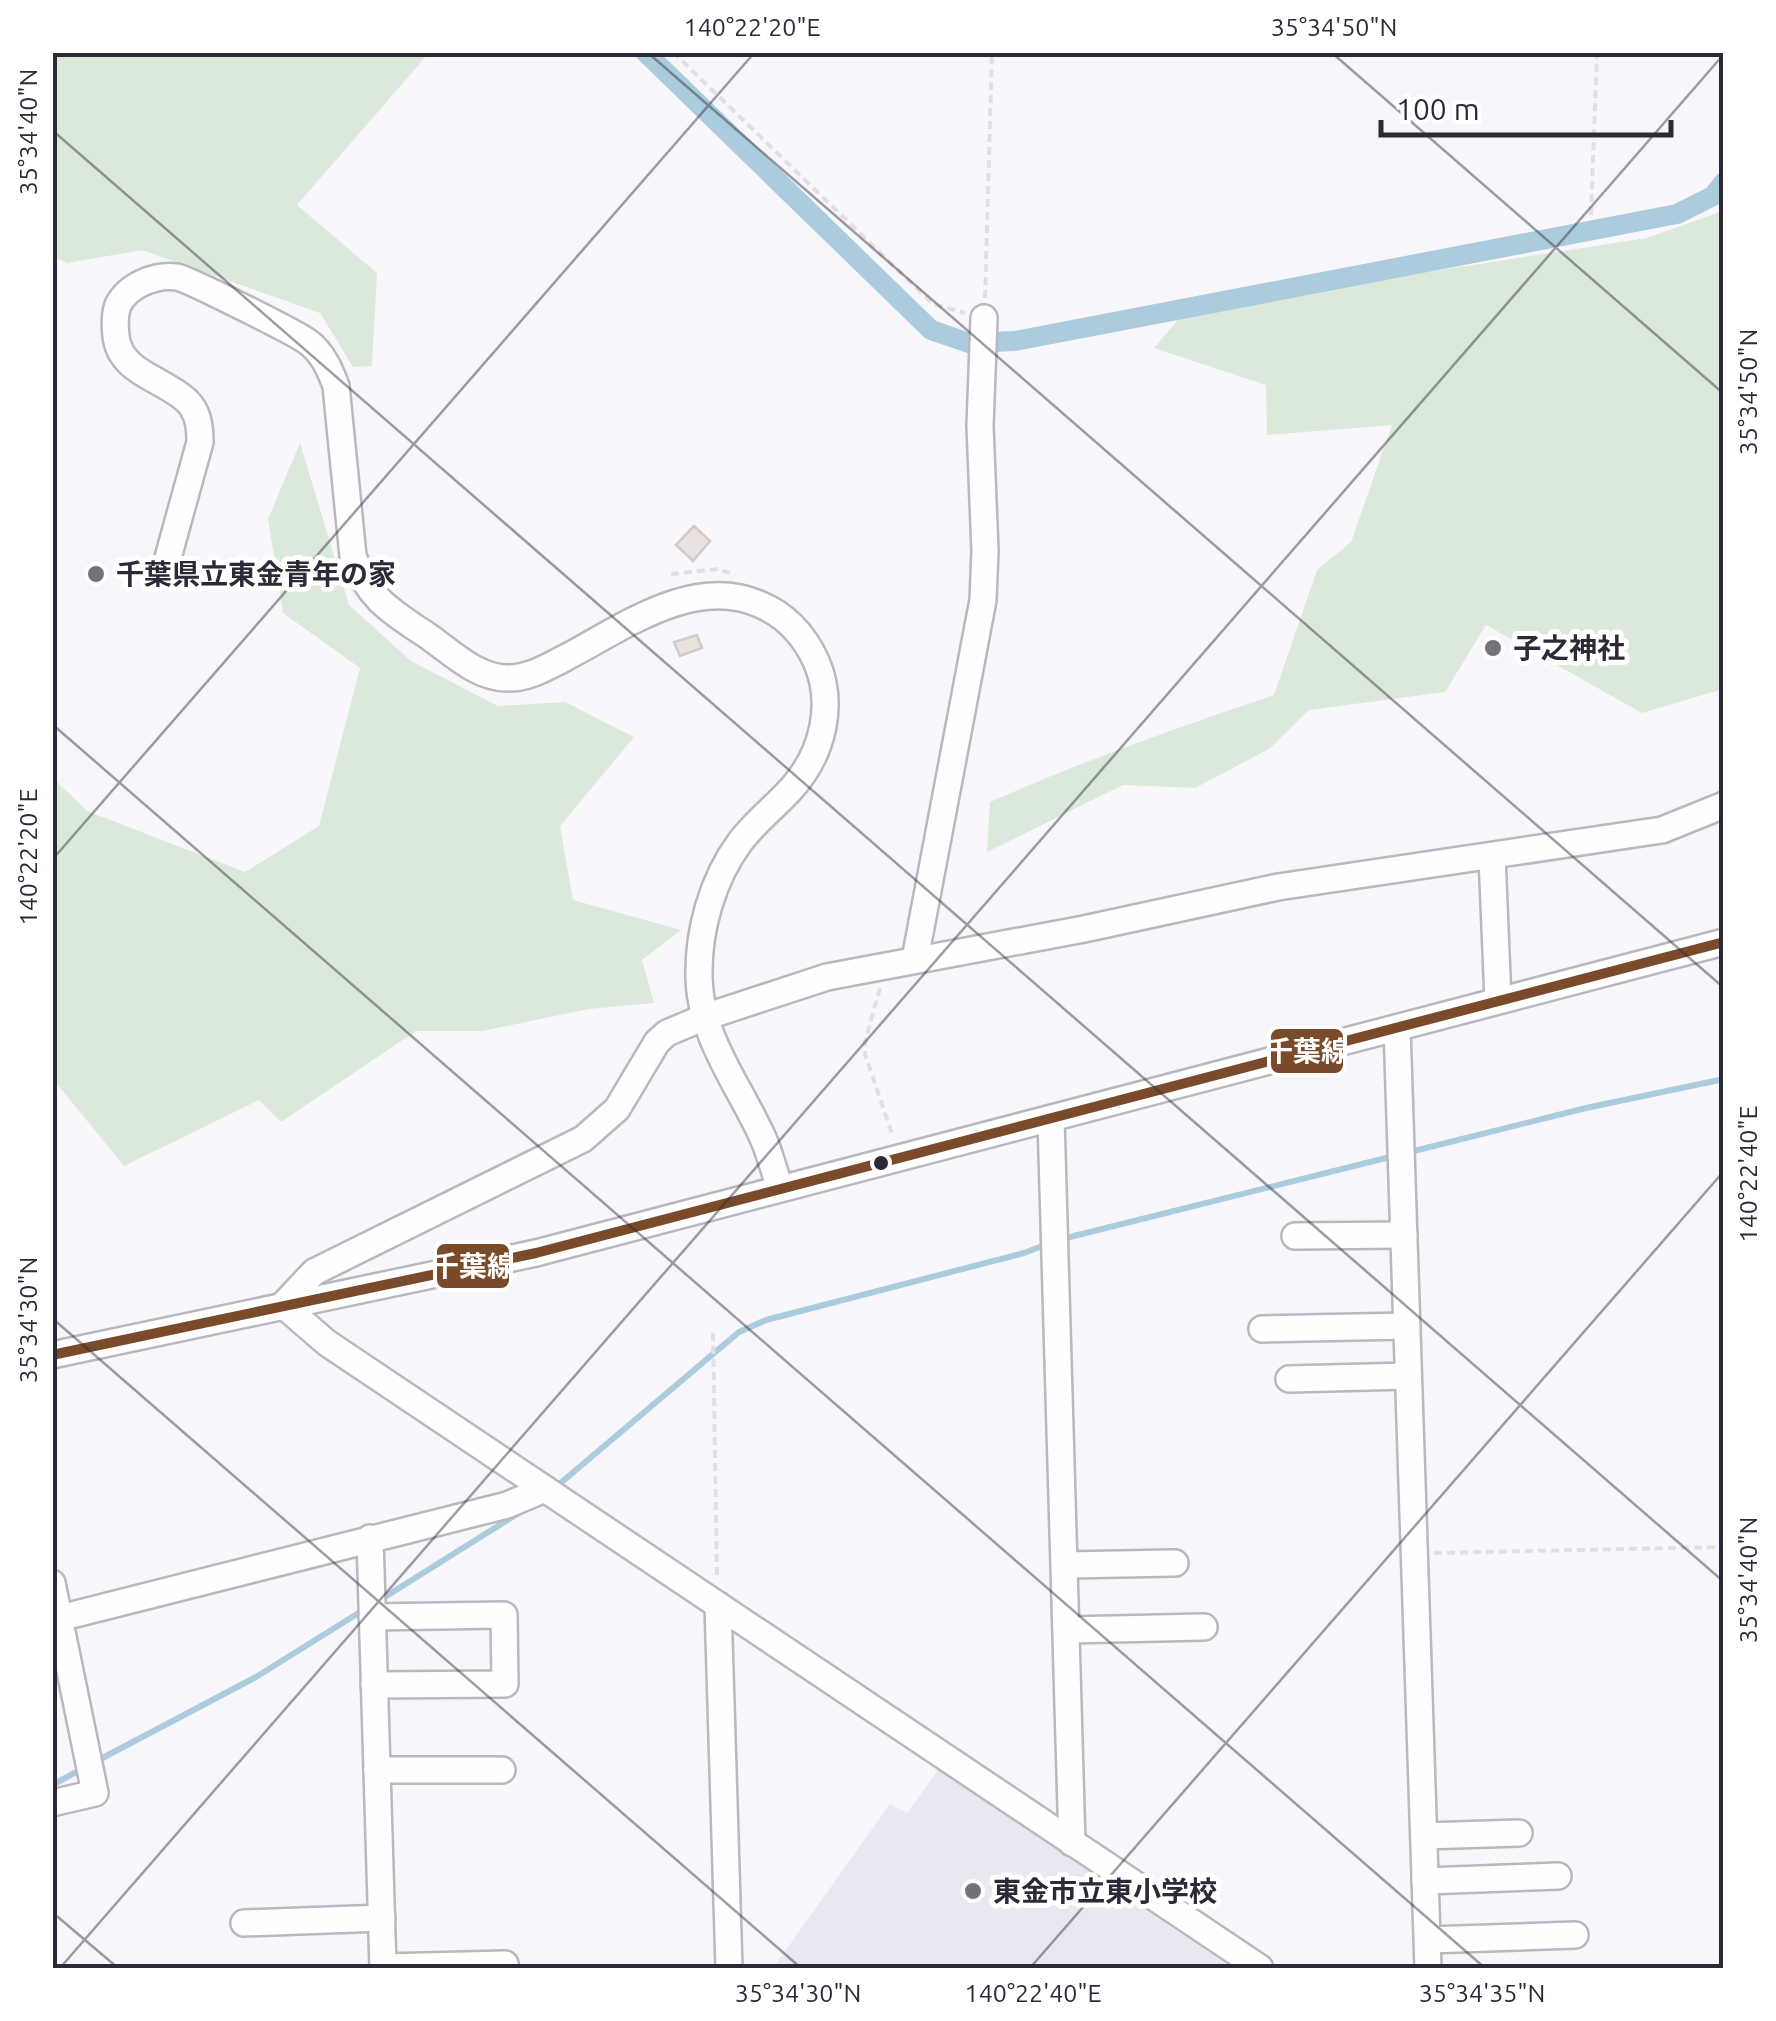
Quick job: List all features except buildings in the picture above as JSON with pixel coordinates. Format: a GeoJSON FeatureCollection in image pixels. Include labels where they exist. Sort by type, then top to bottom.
{"type":"FeatureCollection","features":[{"type":"Feature","properties":{"kind":"street"},"geometry":{"type":"LineString","coordinates":[[164,572],[200,442],[200,421],[187,401],[132,367],[117,348],[115,328],[118,305],[133,288],[149,279],[179,277],[308,342],[328,364],[336,386],[354,556],[362,582],[383,606],[484,675],[509,678],[536,673],[666,606],[698,597],[726,594],[745,598],[776,610],[799,632],[817,663],[826,698],[824,728],[795,785],[739,843],[719,878],[706,912],[699,977],[705,1017],[716,1047],[764,1140],[780,1188]]}},
{"type":"Feature","properties":{"kind":"street"},"geometry":{"type":"LineString","coordinates":[[915,959],[983,600],[980,426],[984,318]]}},
{"type":"Feature","properties":{"kind":"street"},"geometry":{"type":"LineString","coordinates":[[284,1306],[314,1272],[584,1139],[617,1109],[657,1042],[705,1017],[828,977],[887,964],[1084,929],[1278,886],[1662,830],[1724,806]]}},
{"type":"Feature","properties":{"kind":"street"},"geometry":{"type":"LineString","coordinates":[[1492,856],[1498,1000]]}},
{"type":"Feature","properties":{"kind":"street"},"geometry":{"type":"LineString","coordinates":[[52,1356],[536,1253],[1724,942]]}},
{"type":"Feature","properties":{"kind":"street"},"geometry":{"type":"LineString","coordinates":[[1397,1028],[1428,1968]]}},
{"type":"Feature","properties":{"kind":"street"},"geometry":{"type":"LineString","coordinates":[[1051,1120],[1072,1842]]}},
{"type":"Feature","properties":{"kind":"street"},"geometry":{"type":"LineString","coordinates":[[1295,1236],[1404,1235]]}},
{"type":"Feature","properties":{"kind":"street"},"geometry":{"type":"LineString","coordinates":[[284,1306],[327,1343],[1260,1968]]}},
{"type":"Feature","properties":{"kind":"street"},"geometry":{"type":"LineString","coordinates":[[1262,1329],[1407,1326]]}},
{"type":"Feature","properties":{"kind":"street"},"geometry":{"type":"LineString","coordinates":[[1289,1379],[1408,1376]]}},
{"type":"Feature","properties":{"kind":"street"},"geometry":{"type":"LineString","coordinates":[[56,1619],[507,1505],[544,1489]]}},
{"type":"Feature","properties":{"kind":"street"},"geometry":{"type":"LineString","coordinates":[[370,1538],[383,1968],[506,1964],[506,1968]]}},
{"type":"Feature","properties":{"kind":"street"},"geometry":{"type":"LineString","coordinates":[[1065,1565],[1175,1562]]}},
{"type":"Feature","properties":{"kind":"street"},"geometry":{"type":"LineString","coordinates":[[52,1583],[56,1619],[95,1793],[52,1803]]}},
{"type":"Feature","properties":{"kind":"street"},"geometry":{"type":"LineString","coordinates":[[718,1605],[730,1968]]}},
{"type":"Feature","properties":{"kind":"street"},"geometry":{"type":"LineString","coordinates":[[372,1617],[504,1615],[505,1684],[374,1686]]}},
{"type":"Feature","properties":{"kind":"street"},"geometry":{"type":"LineString","coordinates":[[1067,1630],[1204,1627]]}},
{"type":"Feature","properties":{"kind":"street"},"geometry":{"type":"LineString","coordinates":[[377,1770],[502,1770]]}},
{"type":"Feature","properties":{"kind":"street"},"geometry":{"type":"LineString","coordinates":[[1424,1836],[1519,1833]]}},
{"type":"Feature","properties":{"kind":"street"},"geometry":{"type":"LineString","coordinates":[[1425,1880],[1558,1876]]}},
{"type":"Feature","properties":{"kind":"street"},"geometry":{"type":"LineString","coordinates":[[244,1924],[382,1918]]}},
{"type":"Feature","properties":{"kind":"street"},"geometry":{"type":"LineString","coordinates":[[1428,1940],[1575,1936]]}},
{"type":"Feature","properties":{"kind":"path"},"geometry":{"type":"LineString","coordinates":[[673,52],[933,304],[984,318],[992,52]]}},
{"type":"Feature","properties":{"kind":"path"},"geometry":{"type":"LineString","coordinates":[[1592,215],[1598,52]]}},
{"type":"Feature","properties":{"kind":"path"},"geometry":{"type":"LineString","coordinates":[[887,964],[865,1054],[900,1156]]}},
{"type":"Feature","properties":{"kind":"path"},"geometry":{"type":"LineString","coordinates":[[713,1333],[718,1605]]}},
{"type":"Feature","properties":{"kind":"path"},"geometry":{"type":"LineString","coordinates":[[1414,1554],[1724,1547]]}},
{"type":"Feature","properties":{"kind":"shaded area","name":"東金市立東小学校"},"geometry":{"type":"Polygon","coordinates":[[[938,1770],[1232,1968],[773,1968],[890,1804],[907,1813],[938,1770]]]}},
{"type":"Feature","properties":{"kind":"green space"},"geometry":{"type":"Polygon","coordinates":[[[52,53],[429,53],[297,205],[377,273],[372,366],[353,367],[320,313],[142,250],[68,263],[53,257],[52,53]]]}},
{"type":"Feature","properties":{"kind":"green space"},"geometry":{"type":"Polygon","coordinates":[[[1723,211],[1723,689],[1642,713],[1486,625],[1445,692],[1309,710],[1269,749],[1195,788],[1123,785],[987,852],[990,802],[1131,745],[1274,695],[1317,570],[1351,542],[1392,425],[1267,435],[1266,385],[1154,348],[1187,309],[1647,238],[1723,211]]]}},
{"type":"Feature","properties":{"kind":"green space"},"geometry":{"type":"Polygon","coordinates":[[[300,443],[349,605],[411,661],[498,706],[565,702],[634,737],[560,826],[573,900],[681,930],[642,960],[654,1003],[589,1009],[482,1031],[416,1031],[281,1122],[259,1100],[124,1166],[53,1079],[53,778],[87,811],[245,872],[319,826],[360,668],[283,613],[268,519],[300,443]]]}},
{"type":"Feature","properties":{"kind":"waterway"},"geometry":{"type":"LineString","coordinates":[[645,52],[931,330],[969,343],[1015,341],[1677,214],[1713,196],[1724,182]]}},
{"type":"Feature","properties":{"kind":"waterway"},"geometry":{"type":"LineString","coordinates":[[1406,1153],[1586,1108],[1724,1079]]}},
{"type":"Feature","properties":{"kind":"waterway"},"geometry":{"type":"LineString","coordinates":[[1062,1239],[1394,1156]]}},
{"type":"Feature","properties":{"kind":"waterway"},"geometry":{"type":"LineString","coordinates":[[557,1486],[739,1332],[766,1320],[1050,1243]]}},
{"type":"Feature","properties":{"kind":"waterway"},"geometry":{"type":"LineString","coordinates":[[380,1600],[522,1511]]}},
{"type":"Feature","properties":{"kind":"waterway"},"geometry":{"type":"LineString","coordinates":[[93,1763],[256,1677],[365,1609]]}},
{"type":"Feature","properties":{"kind":"waterway"},"geometry":{"type":"LineString","coordinates":[[52,1785],[82,1769]]}},
{"type":"Feature","properties":{"kind":"transit line","name":"千葉線"},"geometry":{"type":"LineString","coordinates":[[52,1355],[536,1253],[1724,942]]}},
{"type":"Feature","properties":{"kind":"place","name":"千葉県立東金青年の家"},"geometry":{"type":"Point","coordinates":[96,574]}},
{"type":"Feature","properties":{"kind":"place","name":"子之神社"},"geometry":{"type":"Point","coordinates":[1493,648]}},
{"type":"Feature","properties":{"kind":"place","name":"東金市立東小学校"},"geometry":{"type":"Point","coordinates":[973,1891]}}]}
